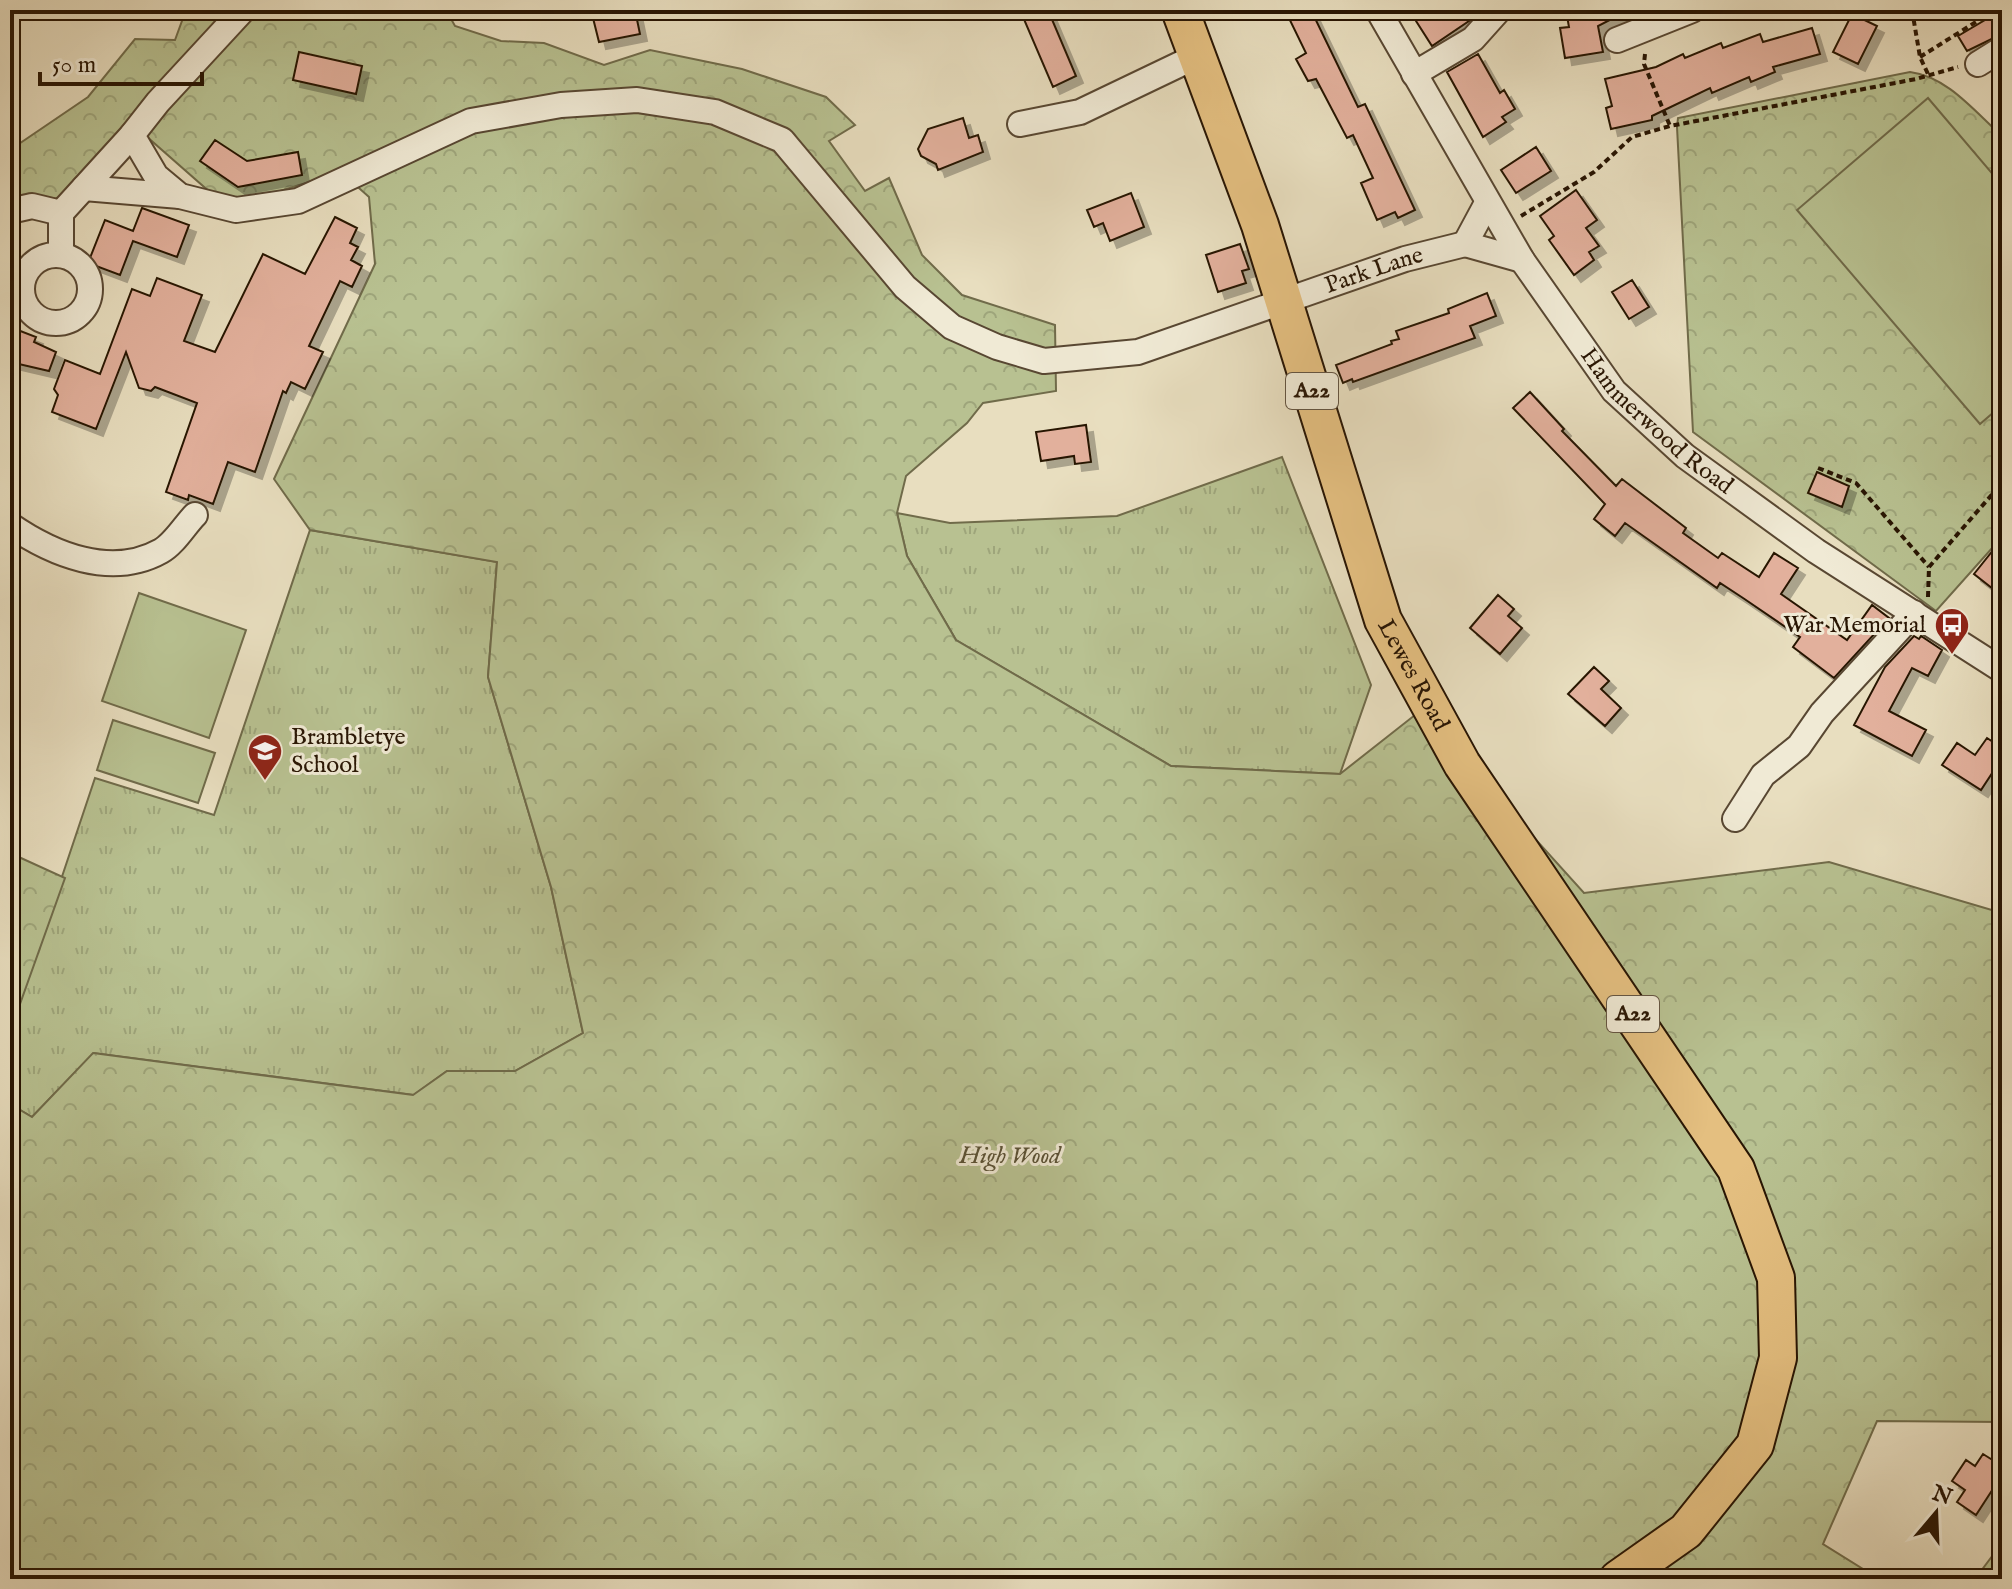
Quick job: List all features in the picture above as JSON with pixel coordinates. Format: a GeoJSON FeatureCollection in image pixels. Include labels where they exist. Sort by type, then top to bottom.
{"type":"FeatureCollection","features":[{"type":"Feature","properties":{"kind":"highway","name":"Lewes Road"},"geometry":{"type":"LineString","coordinates":[[1180,10],[1284,299],[1383,620],[1462,764],[1736,1169],[1776,1278],[1778,1358],[1755,1445],[1686,1531],[1618,1579]]}},
{"type":"Feature","properties":{"kind":"street"},"geometry":{"type":"LineString","coordinates":[[61,255],[61,213],[243,10]]}},
{"type":"Feature","properties":{"kind":"street","name":"Hammerwood Road"},"geometry":{"type":"LineString","coordinates":[[1378,10],[1522,260],[1614,391],[1685,456],[1816,551],[2002,670]]}},
{"type":"Feature","properties":{"kind":"street"},"geometry":{"type":"LineString","coordinates":[[1414,74],[1455,52],[1499,10]]}},
{"type":"Feature","properties":{"kind":"street"},"geometry":{"type":"LineString","coordinates":[[1617,40],[1692,10]]}},
{"type":"Feature","properties":{"kind":"street"},"geometry":{"type":"LineString","coordinates":[[1978,64],[2002,49]]}},
{"type":"Feature","properties":{"kind":"street"},"geometry":{"type":"LineString","coordinates":[[1020,124],[1080,112],[1197,56]]}},
{"type":"Feature","properties":{"kind":"street","name":"Park Lane"},"geometry":{"type":"LineString","coordinates":[[84,188],[180,196],[236,210],[298,201],[471,121],[561,105],[637,100],[715,112],[782,140],[905,287],[952,327],[997,347],[1044,361],[1138,352],[1405,259],[1465,244]]}},
{"type":"Feature","properties":{"kind":"street"},"geometry":{"type":"LineString","coordinates":[[132,135],[156,176],[180,196]]}},
{"type":"Feature","properties":{"kind":"street"},"geometry":{"type":"LineString","coordinates":[[1487,203],[1465,244],[1522,260]]}},
{"type":"Feature","properties":{"kind":"street"},"geometry":{"type":"LineString","coordinates":[[10,211],[32,206],[61,213]]}},
{"type":"Feature","properties":{"kind":"street"},"geometry":{"type":"LineString","coordinates":[[10,525],[37,543],[84,562],[126,561],[162,551],[195,515]]}},
{"type":"Feature","properties":{"kind":"street"},"geometry":{"type":"LineString","coordinates":[[1735,819],[1763,775],[1799,746],[1822,713],[1914,613]]}},
{"type":"Feature","properties":{"kind":"path"},"geometry":{"type":"LineString","coordinates":[[1912,10],[1920,57],[1928,74]]}},
{"type":"Feature","properties":{"kind":"path"},"geometry":{"type":"LineString","coordinates":[[1920,57],[1995,10]]}},
{"type":"Feature","properties":{"kind":"path"},"geometry":{"type":"LineString","coordinates":[[1644,64],[1670,126]]}},
{"type":"Feature","properties":{"kind":"path"},"geometry":{"type":"LineString","coordinates":[[1502,227],[1594,172],[1632,137],[1670,126],[1978,64]]}},
{"type":"Feature","properties":{"kind":"path"},"geometry":{"type":"LineString","coordinates":[[1818,468],[1856,483],[1929,567],[2002,483]]}},
{"type":"Feature","properties":{"kind":"green space","name":"High Wood"},"geometry":{"type":"Polygon","coordinates":[[[186,10],[446,10],[455,26],[501,41],[544,43],[604,65],[650,50],[742,69],[826,97],[855,125],[829,141],[865,191],[889,178],[922,255],[962,295],[1055,325],[1056,391],[983,403],[967,423],[906,476],[897,513],[907,556],[956,640],[1171,766],[1340,774],[1420,711],[1584,893],[1829,862],[2002,913],[2002,1422],[1877,1421],[1823,1544],[1879,1579],[10,1579],[10,1104],[32,1117],[93,1053],[413,1095],[447,1071],[515,1071],[583,1033],[551,887],[488,677],[497,562],[310,530],[274,479],[375,264],[369,197],[341,172],[248,201],[211,193],[130,122],[60,199],[25,196],[10,200],[10,150],[88,97],[135,39],[175,40],[186,10]]]}},
{"type":"Feature","properties":{"kind":"green space"},"geometry":{"type":"Polygon","coordinates":[[[1910,72],[1924,75],[1948,88],[2002,136],[2002,537],[1936,611],[1693,432],[1677,127],[1678,118],[1910,72]]]}},
{"type":"Feature","properties":{"kind":"green space"},"geometry":{"type":"Polygon","coordinates":[[[1928,98],[2002,185],[2002,405],[1980,424],[1797,210],[1928,98]]]}},
{"type":"Feature","properties":{"kind":"green space"},"geometry":{"type":"Polygon","coordinates":[[[1282,457],[1371,685],[1340,774],[1171,766],[956,640],[907,556],[897,513],[950,523],[1117,516],[1282,457]]]}},
{"type":"Feature","properties":{"kind":"green space"},"geometry":{"type":"Polygon","coordinates":[[[310,530],[497,562],[488,677],[551,887],[583,1033],[515,1071],[447,1071],[414,1095],[94,1053],[32,1117],[10,1104],[10,1032],[95,778],[214,815],[310,530]]]}},
{"type":"Feature","properties":{"kind":"green space"},"geometry":{"type":"Polygon","coordinates":[[[139,593],[246,630],[209,738],[102,701],[139,593]]]}},
{"type":"Feature","properties":{"kind":"green space"},"geometry":{"type":"Polygon","coordinates":[[[113,720],[215,753],[198,803],[97,770],[113,720]]]}},
{"type":"Feature","properties":{"kind":"green space"},"geometry":{"type":"Polygon","coordinates":[[[10,853],[65,878],[10,1032],[10,853]]]}},
{"type":"Feature","properties":{"kind":"green space"},"geometry":{"type":"Polygon","coordinates":[[[2002,1543],[2002,1563],[1994,1579],[1975,1579],[2002,1543]]]}},
{"type":"Feature","properties":{"kind":"building"},"geometry":{"type":"Polygon","coordinates":[[[591,10],[635,10],[640,34],[599,42],[591,10]]]}},
{"type":"Feature","properties":{"kind":"building"},"geometry":{"type":"Polygon","coordinates":[[[1020,10],[1048,10],[1076,76],[1053,87],[1020,10]]]}},
{"type":"Feature","properties":{"kind":"building"},"geometry":{"type":"Polygon","coordinates":[[[1285,10],[1311,10],[1358,107],[1365,104],[1415,210],[1398,218],[1395,212],[1377,220],[1361,183],[1373,178],[1353,135],[1347,138],[1316,79],[1308,81],[1296,59],[1306,53],[1285,10]]]}},
{"type":"Feature","properties":{"kind":"building"},"geometry":{"type":"Polygon","coordinates":[[[1409,10],[1461,10],[1469,21],[1432,46],[1409,10]]]}},
{"type":"Feature","properties":{"kind":"building"},"geometry":{"type":"Polygon","coordinates":[[[1604,10],[1629,10],[1598,26],[1603,52],[1565,58],[1560,28],[1569,27],[1567,16],[1604,10]]]}},
{"type":"Feature","properties":{"kind":"building"},"geometry":{"type":"Polygon","coordinates":[[[2002,10],[2002,34],[1967,51],[1958,36],[2002,10]]]}},
{"type":"Feature","properties":{"kind":"building"},"geometry":{"type":"Polygon","coordinates":[[[1852,14],[1877,26],[1858,64],[1833,52],[1852,14]]]}},
{"type":"Feature","properties":{"kind":"building"},"geometry":{"type":"Polygon","coordinates":[[[1812,28],[1820,54],[1773,67],[1775,72],[1751,82],[1749,77],[1712,93],[1710,88],[1652,116],[1652,120],[1611,129],[1606,108],[1612,106],[1605,79],[1656,67],[1683,54],[1685,58],[1721,43],[1723,48],[1760,34],[1763,42],[1812,28]]]}},
{"type":"Feature","properties":{"kind":"building"},"geometry":{"type":"Polygon","coordinates":[[[299,52],[362,66],[356,94],[293,80],[299,52]]]}},
{"type":"Feature","properties":{"kind":"building"},"geometry":{"type":"Polygon","coordinates":[[[1478,54],[1500,93],[1504,90],[1515,109],[1502,117],[1506,122],[1483,137],[1447,72],[1478,54]]]}},
{"type":"Feature","properties":{"kind":"building"},"geometry":{"type":"Polygon","coordinates":[[[963,118],[969,138],[978,135],[983,152],[938,170],[936,164],[921,156],[918,149],[928,129],[963,118]]]}},
{"type":"Feature","properties":{"kind":"building"},"geometry":{"type":"Polygon","coordinates":[[[215,140],[247,161],[298,152],[302,175],[238,187],[200,161],[215,140]]]}},
{"type":"Feature","properties":{"kind":"building"},"geometry":{"type":"Polygon","coordinates":[[[1536,147],[1551,171],[1516,193],[1501,170],[1536,147]]]}},
{"type":"Feature","properties":{"kind":"building"},"geometry":{"type":"Polygon","coordinates":[[[1576,190],[1597,220],[1586,228],[1599,246],[1589,252],[1594,260],[1574,275],[1549,240],[1554,236],[1540,216],[1576,190]]]}},
{"type":"Feature","properties":{"kind":"building"},"geometry":{"type":"Polygon","coordinates":[[[1131,193],[1144,227],[1110,241],[1103,223],[1094,227],[1087,210],[1131,193]]]}},
{"type":"Feature","properties":{"kind":"building"},"geometry":{"type":"Polygon","coordinates":[[[142,208],[189,225],[177,257],[133,241],[120,275],[88,263],[105,220],[133,231],[142,208]]]}},
{"type":"Feature","properties":{"kind":"building"},"geometry":{"type":"Polygon","coordinates":[[[335,217],[357,228],[350,243],[358,247],[351,260],[362,266],[352,287],[340,281],[309,346],[323,352],[305,389],[291,382],[286,393],[283,391],[255,472],[228,462],[213,504],[189,495],[188,500],[166,492],[197,403],[155,387],[151,391],[139,388],[126,352],[96,429],[52,412],[58,395],[54,389],[65,360],[100,374],[132,289],[150,296],[157,278],[202,295],[184,341],[215,352],[263,254],[305,274],[335,217]]]}},
{"type":"Feature","properties":{"kind":"building"},"geometry":{"type":"Polygon","coordinates":[[[1240,244],[1249,269],[1242,271],[1246,283],[1218,292],[1206,255],[1240,244]]]}},
{"type":"Feature","properties":{"kind":"building"},"geometry":{"type":"Polygon","coordinates":[[[1632,280],[1649,307],[1629,319],[1612,292],[1632,280]]]}},
{"type":"Feature","properties":{"kind":"building"},"geometry":{"type":"Polygon","coordinates":[[[1487,293],[1496,316],[1470,326],[1475,338],[1343,383],[1336,365],[1392,344],[1391,341],[1399,339],[1396,331],[1449,313],[1448,309],[1487,293]]]}},
{"type":"Feature","properties":{"kind":"building"},"geometry":{"type":"Polygon","coordinates":[[[10,327],[36,337],[34,342],[56,352],[49,371],[10,362],[10,327]]]}},
{"type":"Feature","properties":{"kind":"building"},"geometry":{"type":"Polygon","coordinates":[[[1530,392],[1564,429],[1562,431],[1616,486],[1622,479],[1686,528],[1683,533],[1718,558],[1722,553],[1759,577],[1774,553],[1798,568],[1781,594],[1847,640],[1872,605],[1889,618],[1834,678],[1793,647],[1800,637],[1743,598],[1720,583],[1717,588],[1625,523],[1615,536],[1594,519],[1605,504],[1513,408],[1530,392]]]}},
{"type":"Feature","properties":{"kind":"building"},"geometry":{"type":"Polygon","coordinates":[[[1086,425],[1091,462],[1075,464],[1074,456],[1041,461],[1036,432],[1086,425]]]}},
{"type":"Feature","properties":{"kind":"building"},"geometry":{"type":"Polygon","coordinates":[[[1817,472],[1849,486],[1842,507],[1808,493],[1817,472]]]}},
{"type":"Feature","properties":{"kind":"building"},"geometry":{"type":"Polygon","coordinates":[[[2002,539],[2002,596],[1974,574],[2002,539]]]}},
{"type":"Feature","properties":{"kind":"building"},"geometry":{"type":"Polygon","coordinates":[[[1498,595],[1514,609],[1508,616],[1522,628],[1500,654],[1470,628],[1498,595]]]}},
{"type":"Feature","properties":{"kind":"building"},"geometry":{"type":"Polygon","coordinates":[[[1914,636],[1919,639],[1921,636],[1942,650],[1928,676],[1912,668],[1889,711],[1926,730],[1912,756],[1854,725],[1885,667],[1914,636]]]}},
{"type":"Feature","properties":{"kind":"building"},"geometry":{"type":"Polygon","coordinates":[[[1594,667],[1609,681],[1601,689],[1621,708],[1605,726],[1568,694],[1594,667]]]}},
{"type":"Feature","properties":{"kind":"building"},"geometry":{"type":"Polygon","coordinates":[[[1987,738],[2002,748],[2002,758],[1981,790],[1942,765],[1957,743],[1975,755],[1987,738]]]}},
{"type":"Feature","properties":{"kind":"building"},"geometry":{"type":"Polygon","coordinates":[[[1983,1454],[2002,1466],[2002,1475],[1976,1515],[1957,1502],[1965,1490],[1952,1481],[1966,1460],[1975,1466],[1983,1454]]]}},
{"type":"Feature","properties":{"kind":"place","name":"War Memorial"},"geometry":{"type":"Point","coordinates":[1952,656]}},
{"type":"Feature","properties":{"kind":"place","name":"Brambletye School"},"geometry":{"type":"Point","coordinates":[265,782]}}]}
